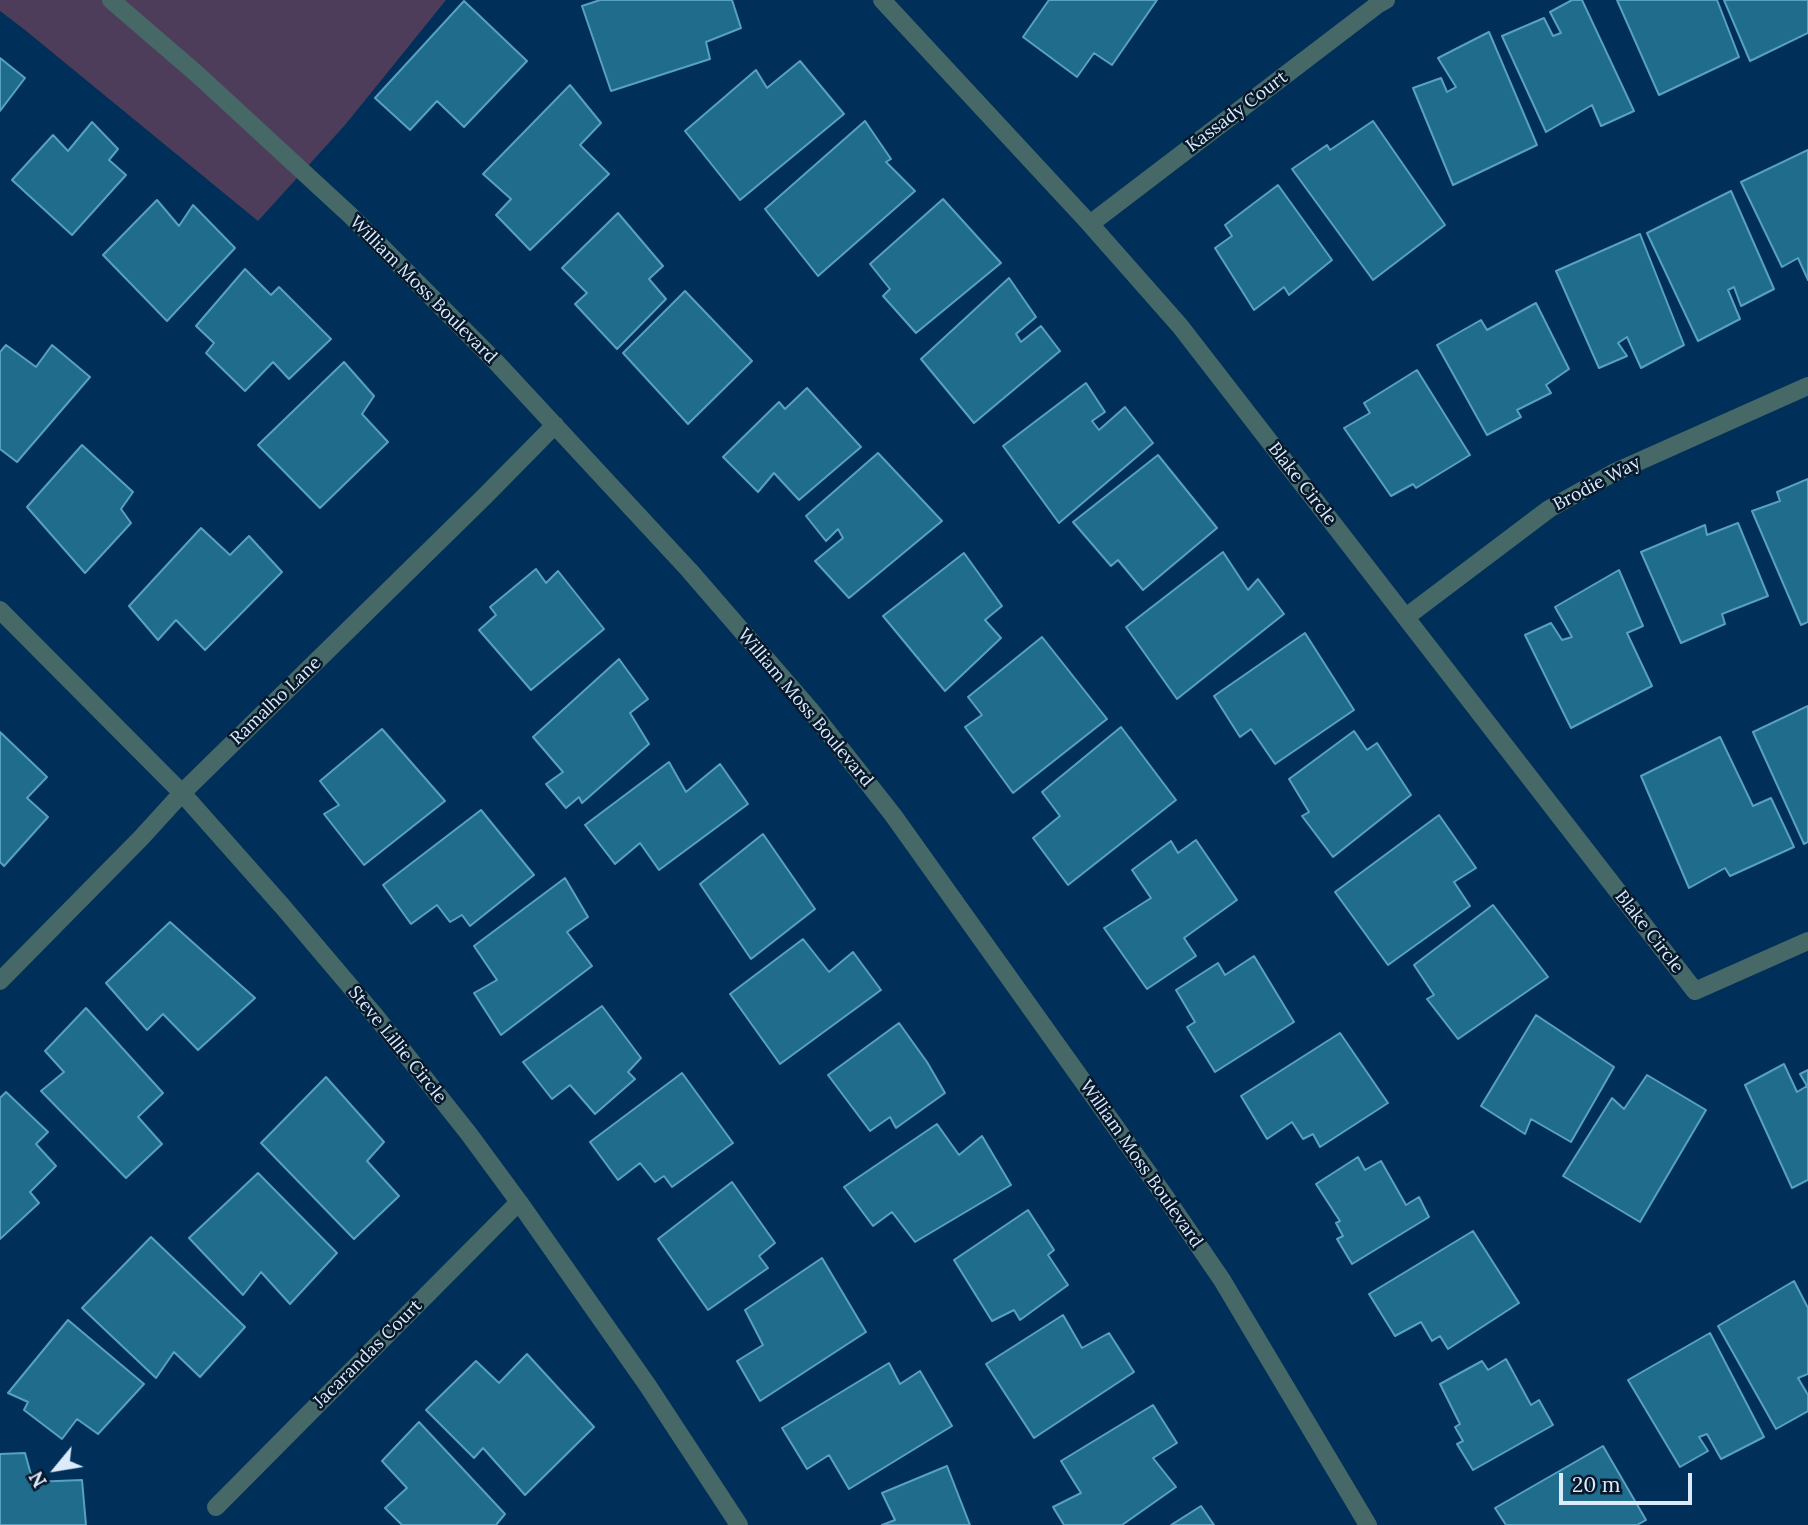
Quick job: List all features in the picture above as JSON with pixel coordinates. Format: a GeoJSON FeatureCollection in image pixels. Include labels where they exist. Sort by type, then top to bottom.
{"type":"FeatureCollection","features":[{"type":"Feature","properties":{"kind":"street","name":"William Moss Boulevard"},"geometry":{"type":"LineString","coordinates":[[111,0],[197,74],[351,216],[496,362],[689,570],[804,702],[893,815],[1215,1269],[1368,1525]]}},
{"type":"Feature","properties":{"kind":"street","name":"Blake Circle"},"geometry":{"type":"LineString","coordinates":[[882,0],[1180,326],[1695,991],[1808,941]]}},
{"type":"Feature","properties":{"kind":"street","name":"Kassady Court"},"geometry":{"type":"LineString","coordinates":[[1090,225],[1386,0]]}},
{"type":"Feature","properties":{"kind":"street","name":"Brodie Way"},"geometry":{"type":"LineString","coordinates":[[1406,617],[1549,509],[1613,473],[1808,386]]}},
{"type":"Feature","properties":{"kind":"street","name":"Ramalho Lane"},"geometry":{"type":"LineString","coordinates":[[0,981],[131,848],[181,793],[555,425]]}},
{"type":"Feature","properties":{"kind":"street","name":"Steve Lillie Circle"},"geometry":{"type":"LineString","coordinates":[[0,610],[181,793],[377,1018],[519,1202],[649,1386],[739,1525]]}},
{"type":"Feature","properties":{"kind":"street","name":"Jacarandas Court"},"geometry":{"type":"LineString","coordinates":[[216,1507],[519,1202]]}},
{"type":"Feature","properties":{"kind":"shaded area"},"geometry":{"type":"Polygon","coordinates":[[[0,0],[446,0],[345,125],[258,221],[0,11],[0,0]]]}},
{"type":"Feature","properties":{"kind":"building"},"geometry":{"type":"Polygon","coordinates":[[[600,0],[732,0],[741,28],[706,42],[710,59],[611,91],[582,6],[600,0]]]}},
{"type":"Feature","properties":{"kind":"building"},"geometry":{"type":"Polygon","coordinates":[[[1049,0],[1157,0],[1112,65],[1094,53],[1077,77],[1023,37],[1049,0]]]}},
{"type":"Feature","properties":{"kind":"building"},"geometry":{"type":"Polygon","coordinates":[[[1572,0],[1582,0],[1634,111],[1601,126],[1592,105],[1546,132],[1502,36],[1544,18],[1553,36],[1561,33],[1550,12],[1572,0]]]}},
{"type":"Feature","properties":{"kind":"building"},"geometry":{"type":"Polygon","coordinates":[[[1617,0],[1717,0],[1739,57],[1659,95],[1617,0]]]}},
{"type":"Feature","properties":{"kind":"building"},"geometry":{"type":"Polygon","coordinates":[[[1724,0],[1808,0],[1808,33],[1750,61],[1724,0]]]}},
{"type":"Feature","properties":{"kind":"building"},"geometry":{"type":"Polygon","coordinates":[[[464,1],[527,61],[464,127],[437,101],[410,130],[375,98],[464,1]]]}},
{"type":"Feature","properties":{"kind":"building"},"geometry":{"type":"Polygon","coordinates":[[[1489,32],[1537,145],[1453,185],[1413,88],[1441,78],[1447,92],[1456,87],[1438,58],[1489,32]]]}},
{"type":"Feature","properties":{"kind":"building"},"geometry":{"type":"Polygon","coordinates":[[[0,58],[25,78],[0,111],[0,58]]]}},
{"type":"Feature","properties":{"kind":"building"},"geometry":{"type":"Polygon","coordinates":[[[800,61],[844,114],[740,200],[685,131],[756,70],[767,88],[800,61]]]}},
{"type":"Feature","properties":{"kind":"building"},"geometry":{"type":"Polygon","coordinates":[[[570,85],[601,123],[580,145],[609,174],[530,250],[496,215],[511,199],[483,174],[570,85]]]}},
{"type":"Feature","properties":{"kind":"building"},"geometry":{"type":"Polygon","coordinates":[[[865,121],[891,159],[886,162],[915,191],[818,276],[765,209],[865,121]]]}},
{"type":"Feature","properties":{"kind":"building"},"geometry":{"type":"Polygon","coordinates":[[[1373,121],[1445,225],[1373,280],[1292,169],[1327,145],[1330,150],[1373,121]]]}},
{"type":"Feature","properties":{"kind":"building"},"geometry":{"type":"Polygon","coordinates":[[[92,122],[118,149],[109,160],[126,175],[72,235],[12,180],[53,135],[68,151],[92,122]]]}},
{"type":"Feature","properties":{"kind":"building"},"geometry":{"type":"Polygon","coordinates":[[[1808,150],[1808,280],[1798,258],[1782,267],[1741,182],[1808,150]]]}},
{"type":"Feature","properties":{"kind":"building"},"geometry":{"type":"Polygon","coordinates":[[[1278,185],[1332,260],[1289,295],[1284,287],[1254,310],[1215,248],[1232,236],[1225,225],[1278,185]]]}},
{"type":"Feature","properties":{"kind":"building"},"geometry":{"type":"Polygon","coordinates":[[[1731,191],[1774,289],[1741,306],[1734,287],[1728,290],[1740,319],[1698,341],[1647,233],[1731,191]]]}},
{"type":"Feature","properties":{"kind":"building"},"geometry":{"type":"Polygon","coordinates":[[[943,199],[1001,263],[916,333],[883,296],[890,289],[870,264],[943,199]]]}},
{"type":"Feature","properties":{"kind":"building"},"geometry":{"type":"Polygon","coordinates":[[[157,200],[179,226],[193,205],[235,248],[167,321],[103,255],[157,200]]]}},
{"type":"Feature","properties":{"kind":"building"},"geometry":{"type":"Polygon","coordinates":[[[618,213],[663,266],[649,279],[666,299],[617,349],[575,304],[587,293],[562,268],[618,213]]]}},
{"type":"Feature","properties":{"kind":"building"},"geometry":{"type":"Polygon","coordinates":[[[1640,234],[1684,345],[1641,368],[1627,337],[1618,343],[1627,356],[1599,368],[1556,271],[1640,234]]]}},
{"type":"Feature","properties":{"kind":"building"},"geometry":{"type":"Polygon","coordinates":[[[245,269],[271,295],[279,287],[331,339],[289,379],[273,362],[245,391],[206,353],[214,343],[196,326],[245,269]]]}},
{"type":"Feature","properties":{"kind":"building"},"geometry":{"type":"Polygon","coordinates":[[[1009,278],[1036,317],[1016,334],[1021,342],[1041,326],[1060,351],[974,423],[921,359],[1009,278]]]}},
{"type":"Feature","properties":{"kind":"building"},"geometry":{"type":"Polygon","coordinates":[[[685,291],[752,361],[688,424],[623,353],[685,291]]]}},
{"type":"Feature","properties":{"kind":"building"},"geometry":{"type":"Polygon","coordinates":[[[1536,303],[1569,369],[1546,385],[1551,393],[1517,410],[1521,417],[1487,435],[1437,345],[1481,320],[1487,330],[1536,303]]]}},
{"type":"Feature","properties":{"kind":"building"},"geometry":{"type":"Polygon","coordinates":[[[6,345],[36,367],[52,345],[90,377],[17,462],[0,449],[0,352],[6,345]]]}},
{"type":"Feature","properties":{"kind":"building"},"geometry":{"type":"Polygon","coordinates":[[[344,362],[374,396],[362,414],[388,442],[320,508],[258,445],[344,362]]]}},
{"type":"Feature","properties":{"kind":"building"},"geometry":{"type":"Polygon","coordinates":[[[1417,370],[1470,455],[1416,488],[1413,484],[1391,496],[1344,428],[1370,413],[1364,403],[1417,370]]]}},
{"type":"Feature","properties":{"kind":"building"},"geometry":{"type":"Polygon","coordinates":[[[1086,383],[1105,412],[1092,421],[1099,430],[1125,407],[1153,443],[1059,523],[1003,446],[1086,383]]]}},
{"type":"Feature","properties":{"kind":"building"},"geometry":{"type":"Polygon","coordinates":[[[807,388],[861,447],[799,500],[774,473],[758,492],[723,457],[779,402],[785,409],[807,388]]]}},
{"type":"Feature","properties":{"kind":"building"},"geometry":{"type":"Polygon","coordinates":[[[82,445],[133,492],[121,509],[131,523],[85,573],[27,507],[82,445]]]}},
{"type":"Feature","properties":{"kind":"building"},"geometry":{"type":"Polygon","coordinates":[[[878,453],[942,521],[849,598],[815,561],[843,538],[838,529],[826,541],[806,516],[878,453]]]}},
{"type":"Feature","properties":{"kind":"building"},"geometry":{"type":"Polygon","coordinates":[[[1158,455],[1217,528],[1143,590],[1118,560],[1111,566],[1073,522],[1158,455]]]}},
{"type":"Feature","properties":{"kind":"building"},"geometry":{"type":"Polygon","coordinates":[[[1808,479],[1808,622],[1801,625],[1752,511],[1780,501],[1777,492],[1808,479]]]}},
{"type":"Feature","properties":{"kind":"building"},"geometry":{"type":"Polygon","coordinates":[[[1738,523],[1768,596],[1722,614],[1725,624],[1681,643],[1641,552],[1705,525],[1707,535],[1738,523]]]}},
{"type":"Feature","properties":{"kind":"building"},"geometry":{"type":"Polygon","coordinates":[[[201,528],[230,555],[249,536],[282,572],[205,650],[176,620],[158,640],[129,606],[201,528]]]}},
{"type":"Feature","properties":{"kind":"building"},"geometry":{"type":"Polygon","coordinates":[[[1223,552],[1248,590],[1258,579],[1284,614],[1177,699],[1126,627],[1223,552]]]}},
{"type":"Feature","properties":{"kind":"building"},"geometry":{"type":"Polygon","coordinates":[[[964,553],[1002,606],[985,620],[1001,638],[945,691],[883,616],[964,553]]]}},
{"type":"Feature","properties":{"kind":"building"},"geometry":{"type":"Polygon","coordinates":[[[536,569],[546,583],[558,571],[604,629],[531,690],[479,630],[496,615],[490,607],[536,569]]]}},
{"type":"Feature","properties":{"kind":"building"},"geometry":{"type":"Polygon","coordinates":[[[1619,570],[1643,626],[1627,633],[1652,686],[1571,728],[1525,635],[1551,623],[1562,640],[1572,637],[1555,607],[1619,570]]]}},
{"type":"Feature","properties":{"kind":"building"},"geometry":{"type":"Polygon","coordinates":[[[1305,633],[1354,710],[1275,764],[1251,729],[1240,737],[1214,696],[1305,633]]]}},
{"type":"Feature","properties":{"kind":"building"},"geometry":{"type":"Polygon","coordinates":[[[1042,637],[1107,719],[1013,793],[965,727],[982,715],[968,697],[1042,637]]]}},
{"type":"Feature","properties":{"kind":"building"},"geometry":{"type":"Polygon","coordinates":[[[619,659],[648,699],[630,713],[649,744],[582,803],[579,797],[566,808],[546,784],[563,772],[533,737],[619,659]]]}},
{"type":"Feature","properties":{"kind":"building"},"geometry":{"type":"Polygon","coordinates":[[[1808,706],[1808,842],[1804,844],[1753,732],[1808,706]]]}},
{"type":"Feature","properties":{"kind":"building"},"geometry":{"type":"Polygon","coordinates":[[[1121,727],[1176,800],[1068,885],[1033,838],[1060,816],[1042,792],[1121,727]]]}},
{"type":"Feature","properties":{"kind":"building"},"geometry":{"type":"Polygon","coordinates":[[[382,729],[445,801],[364,865],[324,814],[339,805],[320,781],[382,729]]]}},
{"type":"Feature","properties":{"kind":"building"},"geometry":{"type":"Polygon","coordinates":[[[1354,731],[1367,750],[1377,743],[1411,795],[1333,857],[1302,816],[1309,812],[1289,779],[1354,731]]]}},
{"type":"Feature","properties":{"kind":"building"},"geometry":{"type":"Polygon","coordinates":[[[0,732],[47,777],[27,798],[48,817],[4,866],[0,862],[0,732]]]}},
{"type":"Feature","properties":{"kind":"building"},"geometry":{"type":"Polygon","coordinates":[[[1720,737],[1753,806],[1771,798],[1794,847],[1730,876],[1725,868],[1689,888],[1641,776],[1720,737]]]}},
{"type":"Feature","properties":{"kind":"building"},"geometry":{"type":"Polygon","coordinates":[[[669,762],[686,792],[720,764],[748,804],[659,870],[640,843],[615,864],[585,825],[669,762]]]}},
{"type":"Feature","properties":{"kind":"building"},"geometry":{"type":"Polygon","coordinates":[[[481,810],[534,875],[470,926],[462,915],[450,922],[437,905],[411,924],[383,885],[481,810]]]}},
{"type":"Feature","properties":{"kind":"building"},"geometry":{"type":"Polygon","coordinates":[[[1439,815],[1476,868],[1454,882],[1470,906],[1388,965],[1335,892],[1439,815]]]}},
{"type":"Feature","properties":{"kind":"building"},"geometry":{"type":"Polygon","coordinates":[[[763,834],[815,909],[751,959],[700,884],[763,834]]]}},
{"type":"Feature","properties":{"kind":"building"},"geometry":{"type":"Polygon","coordinates":[[[1196,840],[1237,900],[1184,938],[1196,956],[1147,989],[1104,928],[1151,898],[1132,870],[1171,841],[1178,853],[1196,840]]]}},
{"type":"Feature","properties":{"kind":"building"},"geometry":{"type":"Polygon","coordinates":[[[565,878],[588,917],[567,932],[592,966],[501,1035],[474,993],[497,980],[474,946],[565,878]]]}},
{"type":"Feature","properties":{"kind":"building"},"geometry":{"type":"Polygon","coordinates":[[[1493,905],[1548,977],[1458,1039],[1427,999],[1434,995],[1414,965],[1493,905]]]}},
{"type":"Feature","properties":{"kind":"building"},"geometry":{"type":"Polygon","coordinates":[[[170,922],[255,998],[198,1050],[163,1014],[147,1030],[106,983],[170,922]]]}},
{"type":"Feature","properties":{"kind":"building"},"geometry":{"type":"Polygon","coordinates":[[[803,939],[829,972],[853,952],[881,990],[780,1064],[730,994],[803,939]]]}},
{"type":"Feature","properties":{"kind":"building"},"geometry":{"type":"Polygon","coordinates":[[[1254,956],[1294,1022],[1215,1072],[1187,1027],[1195,1022],[1176,990],[1218,963],[1225,975],[1254,956]]]}},
{"type":"Feature","properties":{"kind":"building"},"geometry":{"type":"Polygon","coordinates":[[[602,1006],[641,1058],[628,1072],[635,1079],[595,1114],[570,1085],[552,1099],[523,1062],[602,1006]]]}},
{"type":"Feature","properties":{"kind":"building"},"geometry":{"type":"Polygon","coordinates":[[[86,1008],[163,1093],[138,1117],[162,1144],[126,1178],[41,1091],[64,1072],[45,1051],[86,1008]]]}},
{"type":"Feature","properties":{"kind":"building"},"geometry":{"type":"Polygon","coordinates":[[[1536,1015],[1614,1067],[1571,1142],[1531,1119],[1525,1134],[1481,1106],[1536,1015]]]}},
{"type":"Feature","properties":{"kind":"building"},"geometry":{"type":"Polygon","coordinates":[[[899,1023],[945,1093],[896,1128],[890,1117],[870,1131],[828,1075],[899,1023]]]}},
{"type":"Feature","properties":{"kind":"building"},"geometry":{"type":"Polygon","coordinates":[[[1340,1033],[1388,1103],[1320,1147],[1313,1134],[1303,1139],[1292,1122],[1267,1139],[1241,1096],[1340,1033]]]}},
{"type":"Feature","properties":{"kind":"building"},"geometry":{"type":"Polygon","coordinates":[[[1784,1064],[1797,1092],[1807,1086],[1800,1074],[1808,1070],[1808,1180],[1792,1188],[1745,1085],[1784,1064]]]}},
{"type":"Feature","properties":{"kind":"building"},"geometry":{"type":"Polygon","coordinates":[[[682,1073],[733,1143],[672,1187],[664,1176],[655,1182],[640,1163],[618,1180],[590,1142],[682,1073]]]}},
{"type":"Feature","properties":{"kind":"building"},"geometry":{"type":"Polygon","coordinates":[[[1647,1075],[1706,1110],[1640,1222],[1563,1176],[1612,1098],[1624,1109],[1647,1075]]]}},
{"type":"Feature","properties":{"kind":"building"},"geometry":{"type":"Polygon","coordinates":[[[326,1077],[384,1142],[367,1161],[399,1196],[354,1239],[261,1143],[326,1077]]]}},
{"type":"Feature","properties":{"kind":"building"},"geometry":{"type":"Polygon","coordinates":[[[6,1092],[48,1132],[36,1144],[56,1166],[30,1192],[39,1203],[0,1239],[0,1098],[6,1092]]]}},
{"type":"Feature","properties":{"kind":"building"},"geometry":{"type":"Polygon","coordinates":[[[937,1124],[959,1155],[982,1136],[1011,1185],[915,1242],[892,1212],[873,1226],[844,1187],[937,1124]]]}},
{"type":"Feature","properties":{"kind":"building"},"geometry":{"type":"Polygon","coordinates":[[[1358,1157],[1365,1170],[1381,1161],[1406,1205],[1419,1197],[1429,1217],[1352,1264],[1337,1239],[1343,1236],[1336,1223],[1340,1221],[1316,1184],[1358,1157]]]}},
{"type":"Feature","properties":{"kind":"building"},"geometry":{"type":"Polygon","coordinates":[[[258,1173],[337,1253],[290,1304],[261,1272],[243,1295],[189,1238],[258,1173]]]}},
{"type":"Feature","properties":{"kind":"building"},"geometry":{"type":"Polygon","coordinates":[[[732,1182],[775,1243],[759,1256],[768,1268],[708,1310],[658,1239],[732,1182]]]}},
{"type":"Feature","properties":{"kind":"building"},"geometry":{"type":"Polygon","coordinates":[[[1028,1210],[1054,1250],[1048,1255],[1068,1285],[1020,1320],[1014,1310],[992,1321],[954,1260],[1028,1210]]]}},
{"type":"Feature","properties":{"kind":"building"},"geometry":{"type":"Polygon","coordinates":[[[1473,1231],[1519,1303],[1448,1349],[1440,1336],[1432,1341],[1421,1322],[1395,1336],[1369,1294],[1473,1231]]]}},
{"type":"Feature","properties":{"kind":"building"},"geometry":{"type":"Polygon","coordinates":[[[151,1237],[245,1327],[200,1377],[174,1352],[156,1378],[82,1308],[151,1237]]]}},
{"type":"Feature","properties":{"kind":"building"},"geometry":{"type":"Polygon","coordinates":[[[822,1258],[866,1332],[760,1401],[737,1361],[763,1345],[745,1310],[822,1258]]]}},
{"type":"Feature","properties":{"kind":"building"},"geometry":{"type":"Polygon","coordinates":[[[1794,1281],[1808,1308],[1808,1374],[1798,1378],[1808,1395],[1808,1411],[1776,1429],[1718,1326],[1794,1281]]]}},
{"type":"Feature","properties":{"kind":"building"},"geometry":{"type":"Polygon","coordinates":[[[1063,1315],[1082,1348],[1109,1333],[1134,1372],[1034,1438],[986,1364],[1063,1315]]]}},
{"type":"Feature","properties":{"kind":"building"},"geometry":{"type":"Polygon","coordinates":[[[68,1320],[144,1384],[98,1434],[77,1419],[62,1439],[24,1410],[28,1402],[8,1393],[68,1320]]]}},
{"type":"Feature","properties":{"kind":"building"},"geometry":{"type":"Polygon","coordinates":[[[1710,1333],[1764,1437],[1721,1459],[1707,1434],[1699,1437],[1708,1451],[1680,1467],[1628,1380],[1710,1333]]]}},
{"type":"Feature","properties":{"kind":"building"},"geometry":{"type":"Polygon","coordinates":[[[527,1354],[594,1427],[525,1495],[483,1448],[474,1458],[426,1410],[476,1361],[499,1383],[527,1354]]]}},
{"type":"Feature","properties":{"kind":"building"},"geometry":{"type":"Polygon","coordinates":[[[1506,1359],[1531,1405],[1539,1400],[1553,1425],[1473,1470],[1457,1444],[1463,1441],[1455,1427],[1460,1424],[1440,1384],[1482,1361],[1488,1370],[1506,1359]]]}},
{"type":"Feature","properties":{"kind":"building"},"geometry":{"type":"Polygon","coordinates":[[[889,1363],[900,1384],[920,1371],[952,1426],[849,1489],[829,1455],[807,1469],[782,1428],[889,1363]]]}},
{"type":"Feature","properties":{"kind":"building"},"geometry":{"type":"Polygon","coordinates":[[[1153,1405],[1177,1443],[1153,1458],[1176,1487],[1122,1525],[1064,1525],[1053,1507],[1081,1493],[1061,1461],[1153,1405]]]}},
{"type":"Feature","properties":{"kind":"building"},"geometry":{"type":"Polygon","coordinates":[[[419,1422],[505,1514],[496,1525],[402,1525],[385,1508],[407,1488],[382,1461],[419,1422]]]}},
{"type":"Feature","properties":{"kind":"building"},"geometry":{"type":"Polygon","coordinates":[[[1603,1446],[1646,1520],[1637,1525],[1506,1525],[1495,1508],[1603,1446]]]}},
{"type":"Feature","properties":{"kind":"building"},"geometry":{"type":"Polygon","coordinates":[[[25,1453],[33,1482],[82,1480],[86,1525],[0,1525],[0,1454],[25,1453]]]}},
{"type":"Feature","properties":{"kind":"building"},"geometry":{"type":"Polygon","coordinates":[[[947,1466],[970,1525],[882,1525],[895,1520],[882,1493],[947,1466]]]}},
{"type":"Feature","properties":{"kind":"building"},"geometry":{"type":"Polygon","coordinates":[[[1201,1506],[1214,1525],[1171,1525],[1201,1506]]]}}]}
